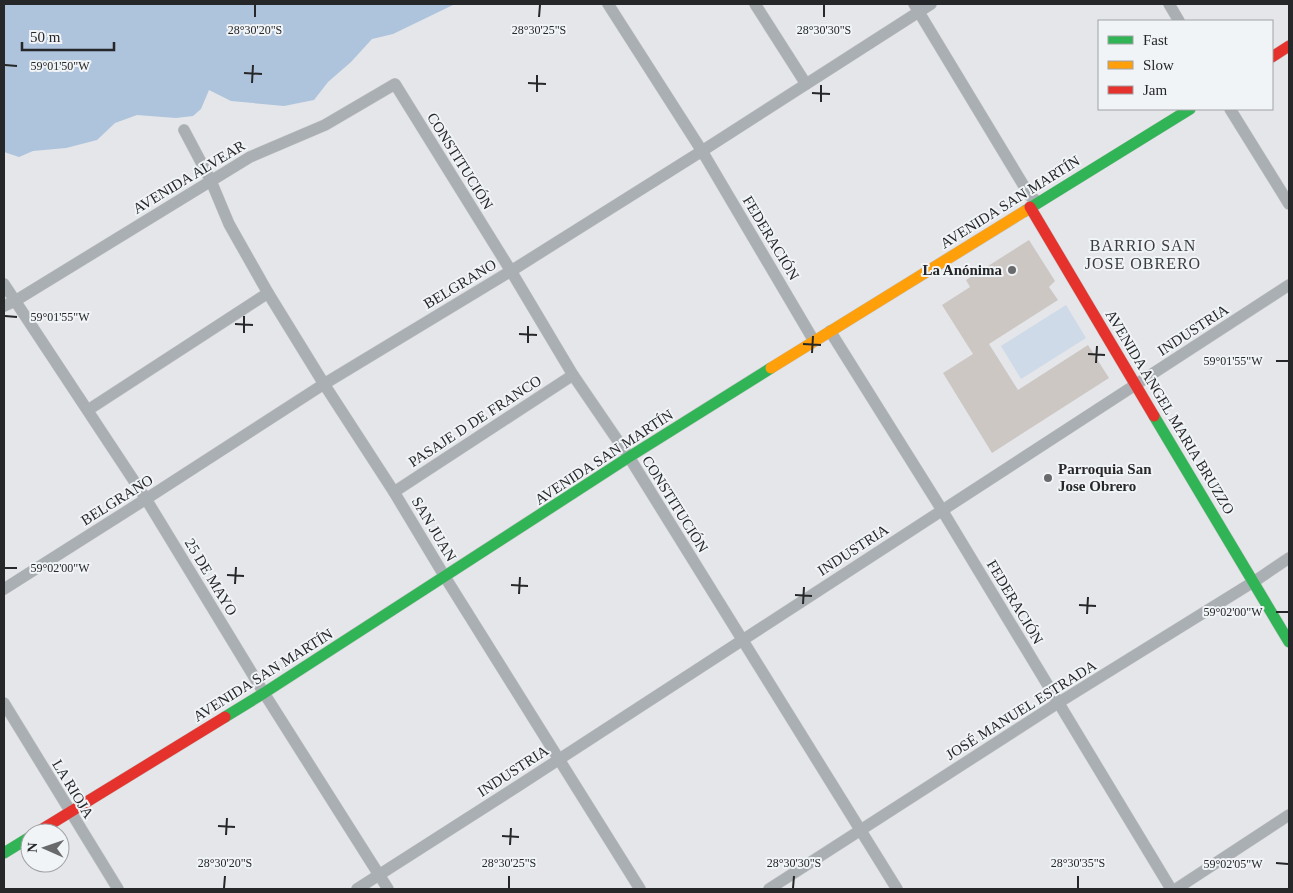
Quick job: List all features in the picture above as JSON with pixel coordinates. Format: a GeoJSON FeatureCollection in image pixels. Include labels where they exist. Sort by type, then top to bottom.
{"type":"FeatureCollection","features":[{"type":"Feature","properties":{"kind":"street","name":"FEDERACIÓN"},"geometry":{"type":"LineString","coordinates":[[608,4],[702,151],[814,341]]}},
{"type":"Feature","properties":{"kind":"street"},"geometry":{"type":"LineString","coordinates":[[755,4],[806,84]]}},
{"type":"Feature","properties":{"kind":"street","name":"BELGRANO"},"geometry":{"type":"LineString","coordinates":[[4,589],[324,384],[511,271],[702,151],[806,84],[916,8],[931,4]]}},
{"type":"Feature","properties":{"kind":"street"},"geometry":{"type":"LineString","coordinates":[[1168,4],[1178,20]]}},
{"type":"Feature","properties":{"kind":"street","name":"AVENIDA ANGEL MARIA BRUZZO"},"geometry":{"type":"LineString","coordinates":[[916,8],[1257,580],[1289,642]]}},
{"type":"Feature","properties":{"kind":"street"},"geometry":{"type":"LineString","coordinates":[[1273,56],[1289,46]]}},
{"type":"Feature","properties":{"kind":"street","name":"AVENIDA ALVEAR"},"geometry":{"type":"LineString","coordinates":[[4,306],[250,157],[325,125],[395,84]]}},
{"type":"Feature","properties":{"kind":"street","name":"CONSTITUCIÓN"},"geometry":{"type":"LineString","coordinates":[[395,84],[573,375],[629,458],[897,889]]}},
{"type":"Feature","properties":{"kind":"street","name":"AVENIDA SAN MARTÍN"},"geometry":{"type":"LineString","coordinates":[[52,823],[264,693],[629,458],[1033,202],[1188,110]]}},
{"type":"Feature","properties":{"kind":"street"},"geometry":{"type":"LineString","coordinates":[[1231,110],[1289,204]]}},
{"type":"Feature","properties":{"kind":"street","name":"SAN JUAN"},"geometry":{"type":"LineString","coordinates":[[184,130],[211,180],[229,224],[268,294],[394,492],[640,889]]}},
{"type":"Feature","properties":{"kind":"street","name":"25 DE MAYO"},"geometry":{"type":"LineString","coordinates":[[4,284],[146,499],[264,693],[388,889]]}},
{"type":"Feature","properties":{"kind":"street","name":"INDUSTRIA"},"geometry":{"type":"LineString","coordinates":[[357,889],[1140,383],[1289,284]]}},
{"type":"Feature","properties":{"kind":"street"},"geometry":{"type":"LineString","coordinates":[[88,410],[268,294]]}},
{"type":"Feature","properties":{"kind":"street","name":"FEDERACIÓN"},"geometry":{"type":"LineString","coordinates":[[830,331],[942,510],[1171,889]]}},
{"type":"Feature","properties":{"kind":"street","name":"PASAJE D DE FRANCO"},"geometry":{"type":"LineString","coordinates":[[394,492],[573,375]]}},
{"type":"Feature","properties":{"kind":"street","name":"JOSÉ MANUEL ESTRADA"},"geometry":{"type":"LineString","coordinates":[[769,889],[1289,558]]}},
{"type":"Feature","properties":{"kind":"street","name":"AVENIDA ANGEL MARIA BRUZZO"},"geometry":{"type":"LineString","coordinates":[[1257,580],[1289,627]]}},
{"type":"Feature","properties":{"kind":"street","name":"LA RIOJA"},"geometry":{"type":"LineString","coordinates":[[4,703],[69,812],[118,889]]}},
{"type":"Feature","properties":{"kind":"street"},"geometry":{"type":"LineString","coordinates":[[1176,889],[1289,815]]}},
{"type":"Feature","properties":{"kind":"street"},"geometry":{"type":"LineString","coordinates":[[4,853],[20,843]]}},
{"type":"Feature","properties":{"kind":"shaded area"},"geometry":{"type":"Polygon","coordinates":[[[1066,305],[1086,338],[1021,379],[1001,346],[1066,305]]]}},
{"type":"Feature","properties":{"kind":"water"},"geometry":{"type":"Polygon","coordinates":[[[4,4],[455,4],[393,34],[372,39],[351,62],[328,82],[314,100],[284,106],[231,101],[209,90],[201,109],[193,116],[176,118],[137,115],[115,123],[97,140],[66,148],[33,151],[19,157],[4,152],[4,4]]]}},
{"type":"Feature","properties":{"kind":"building"},"geometry":{"type":"Polygon","coordinates":[[[1029,240],[1055,281],[1049,287],[1058,300],[989,344],[1018,390],[1088,345],[1109,378],[992,453],[943,373],[973,354],[942,305],[970,287],[966,280],[1029,240]]]}},
{"type":"Feature","properties":{"kind":"traffic: fast"},"geometry":{"type":"LineString","coordinates":[[1025,211],[1188,110]]}},
{"type":"Feature","properties":{"kind":"traffic: fast"},"geometry":{"type":"LineString","coordinates":[[225,717],[771,368]]}},
{"type":"Feature","properties":{"kind":"traffic: fast"},"geometry":{"type":"LineString","coordinates":[[1154,416],[1289,642]]}},
{"type":"Feature","properties":{"kind":"traffic: fast"},"geometry":{"type":"LineString","coordinates":[[4,853],[20,843]]}},
{"type":"Feature","properties":{"kind":"traffic: slow"},"geometry":{"type":"LineString","coordinates":[[771,368],[1025,211]]}},
{"type":"Feature","properties":{"kind":"traffic: jam"},"geometry":{"type":"LineString","coordinates":[[1273,56],[1289,46]]}},
{"type":"Feature","properties":{"kind":"traffic: jam"},"geometry":{"type":"LineString","coordinates":[[1030,207],[1154,416]]}},
{"type":"Feature","properties":{"kind":"traffic: jam"},"geometry":{"type":"LineString","coordinates":[[52,823],[225,717]]}},
{"type":"Feature","properties":{"kind":"place","name":"La Anónima"},"geometry":{"type":"Point","coordinates":[1012,270]}},
{"type":"Feature","properties":{"kind":"place","name":"Parroquia San Jose Obrero"},"geometry":{"type":"Point","coordinates":[1048,478]}},
{"type":"Feature","properties":{"kind":"district","name":"BARRIO SAN JOSE OBRERO"},"geometry":{"type":"Point","coordinates":[1143,254]}}]}
